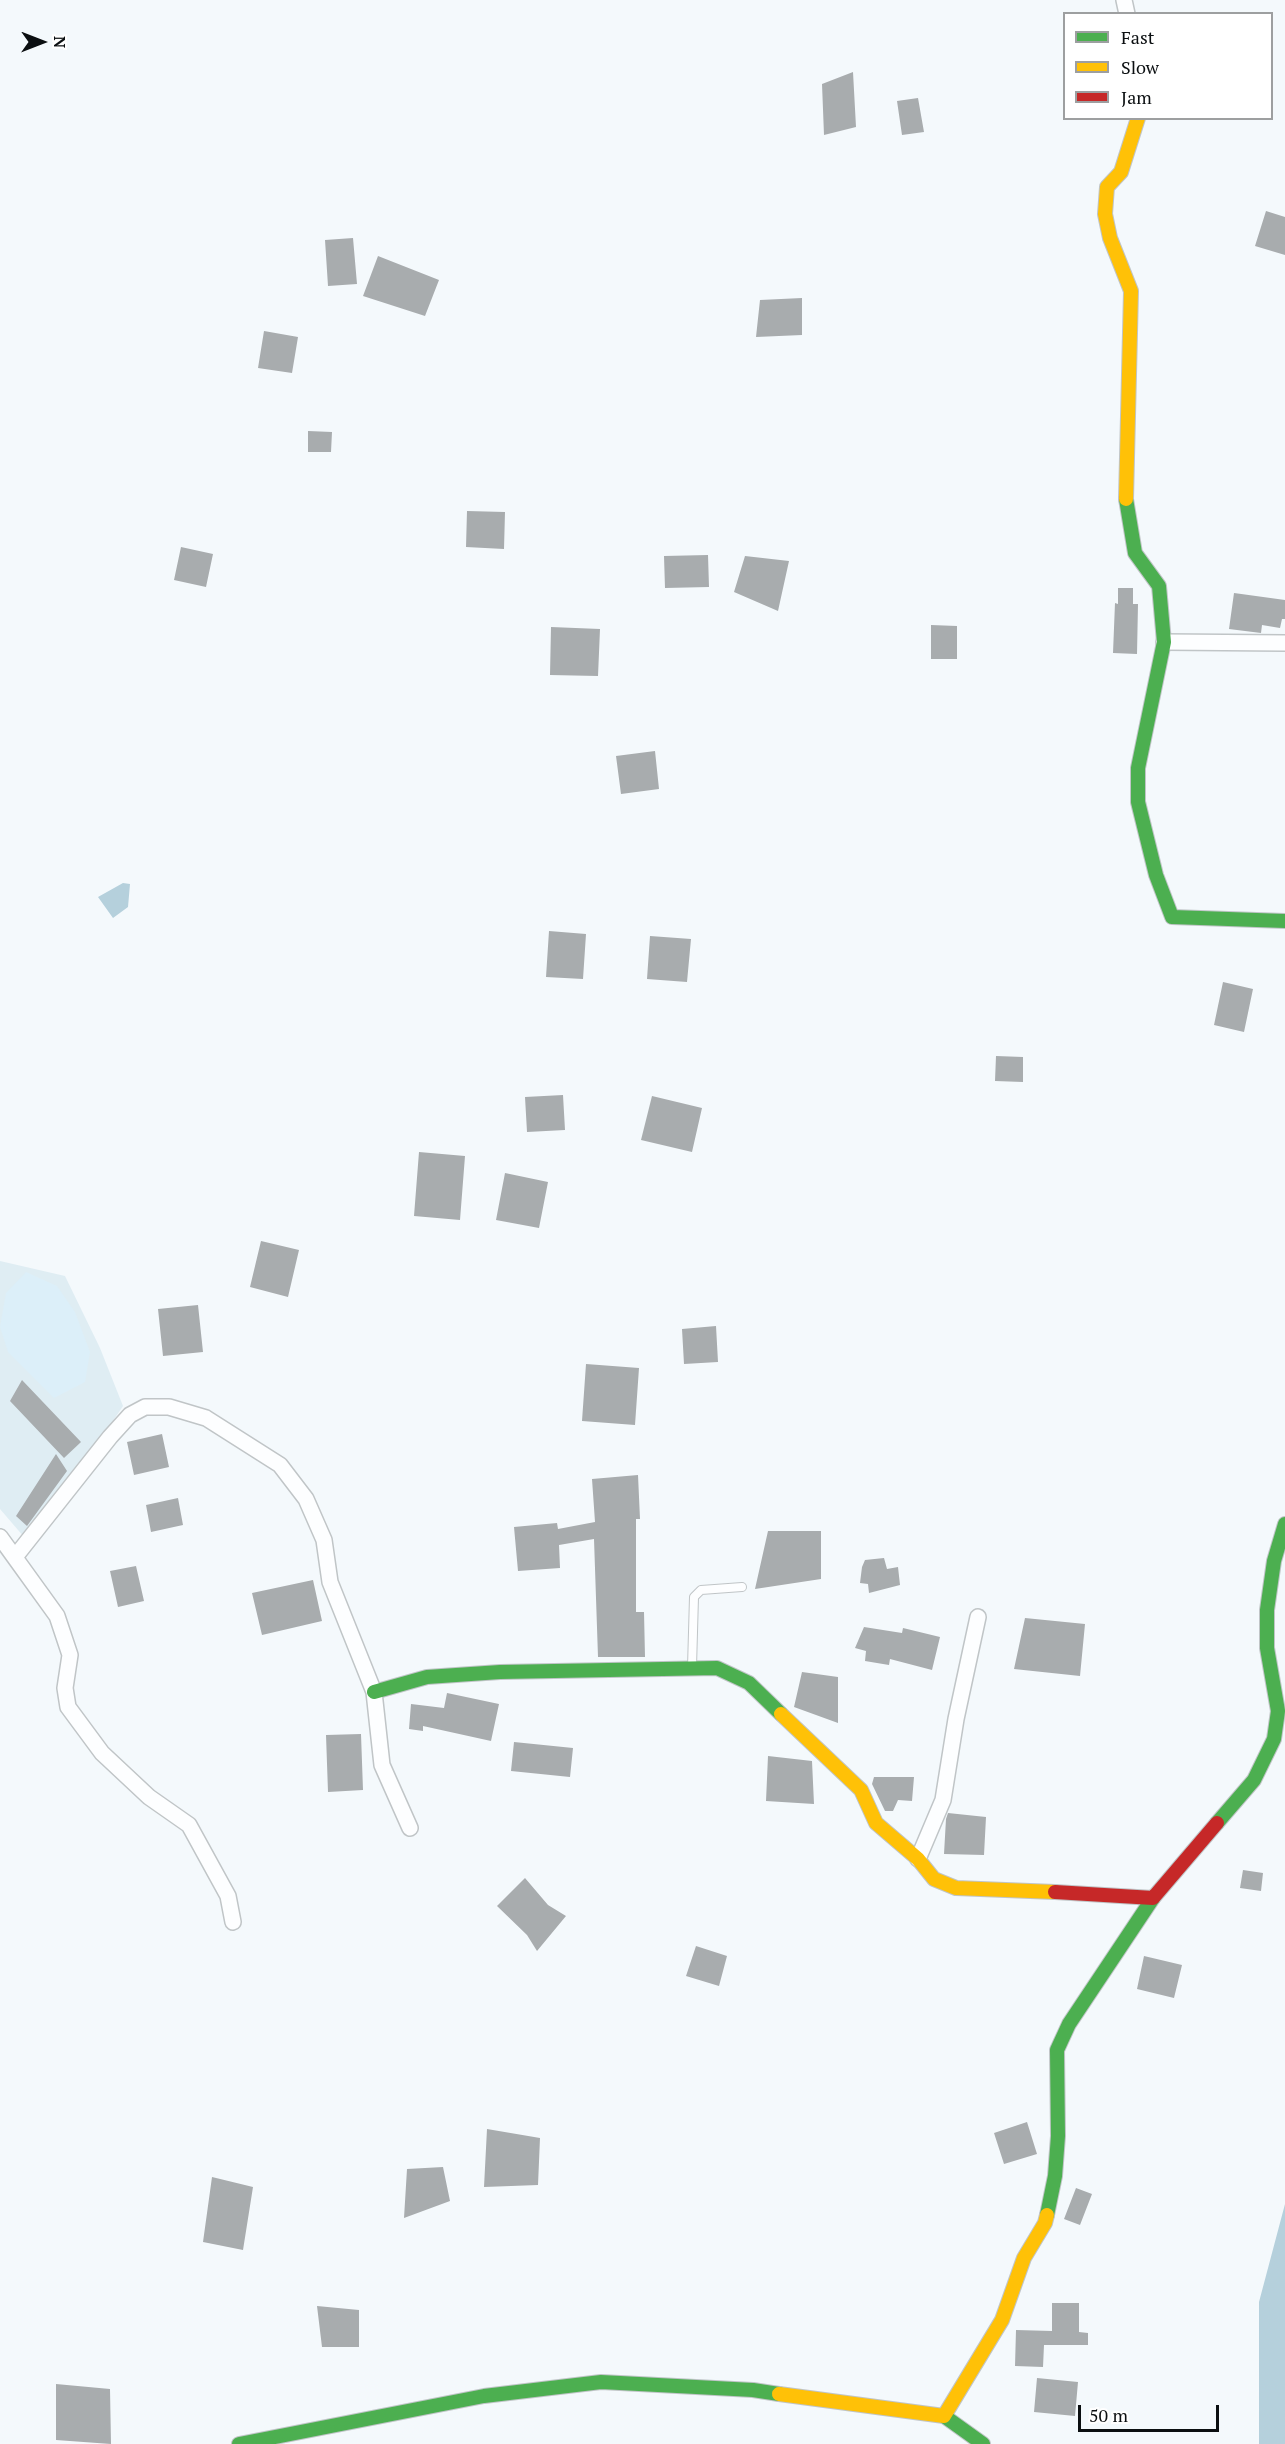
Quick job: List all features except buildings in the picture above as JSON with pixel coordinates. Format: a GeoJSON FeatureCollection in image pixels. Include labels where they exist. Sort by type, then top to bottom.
{"type":"FeatureCollection","features":[{"type":"Feature","properties":{"kind":"street"},"geometry":{"type":"LineString","coordinates":[[1137,120],[1121,172],[1107,187],[1105,214],[1110,238],[1131,291],[1126,506],[1135,553],[1159,586],[1164,642],[1138,768],[1138,802],[1156,875],[1172,917],[1285,921]]}},
{"type":"Feature","properties":{"kind":"street"},"geometry":{"type":"LineString","coordinates":[[1164,642],[1285,643]]}},
{"type":"Feature","properties":{"kind":"street"},"geometry":{"type":"LineString","coordinates":[[15,1557],[110,1437],[130,1415],[145,1407],[169,1407],[206,1418],[280,1465],[306,1498],[324,1540],[330,1582],[374,1692],[382,1765],[410,1828]]}},
{"type":"Feature","properties":{"kind":"street"},"geometry":{"type":"LineString","coordinates":[[944,2416],[1002,2320],[1024,2258],[1045,2223],[1056,2166],[1058,2050],[1069,2024],[1153,1898],[1254,1780],[1274,1739],[1278,1711],[1267,1648],[1268,1610],[1274,1561],[1285,1524]]}},
{"type":"Feature","properties":{"kind":"street"},"geometry":{"type":"LineString","coordinates":[[0,1537],[57,1616],[70,1655],[65,1689],[68,1707],[102,1753],[149,1797],[189,1825],[228,1896],[233,1922]]}},
{"type":"Feature","properties":{"kind":"street"},"geometry":{"type":"LineString","coordinates":[[918,1859],[943,1800],[956,1719],[978,1617]]}},
{"type":"Feature","properties":{"kind":"street"},"geometry":{"type":"LineString","coordinates":[[374,1692],[427,1677],[500,1672],[717,1668],[749,1683],[861,1790],[876,1823],[918,1859],[934,1879],[956,1888],[1153,1898]]}},
{"type":"Feature","properties":{"kind":"street"},"geometry":{"type":"LineString","coordinates":[[239,2444],[484,2396],[601,2382],[753,2391],[944,2416],[983,2444]]}},
{"type":"Feature","properties":{"kind":"lane"},"geometry":{"type":"LineString","coordinates":[[692,1668],[694,1597],[701,1590],[742,1587]]}},
{"type":"Feature","properties":{"kind":"shaded area"},"geometry":{"type":"Polygon","coordinates":[[[123,883],[130,884],[128,907],[113,918],[98,897],[123,883]]]}},
{"type":"Feature","properties":{"kind":"shaded area"},"geometry":{"type":"Polygon","coordinates":[[[0,1261],[65,1276],[100,1348],[123,1406],[86,1461],[24,1537],[0,1509],[0,1261]]]}},
{"type":"Feature","properties":{"kind":"shaded area"},"geometry":{"type":"Polygon","coordinates":[[[26,1272],[57,1286],[75,1312],[90,1352],[85,1382],[54,1398],[8,1352],[0,1327],[6,1293],[26,1272]]]}},
{"type":"Feature","properties":{"kind":"shaded area"},"geometry":{"type":"Polygon","coordinates":[[[1285,2204],[1285,2444],[1259,2444],[1259,2302],[1285,2204]]]}},
{"type":"Feature","properties":{"kind":"traffic: fast"},"geometry":{"type":"LineString","coordinates":[[1126,499],[1135,553],[1159,586],[1164,642],[1138,768],[1138,802],[1156,875],[1172,917],[1285,921]]}},
{"type":"Feature","properties":{"kind":"traffic: fast"},"geometry":{"type":"LineString","coordinates":[[1217,1823],[1254,1780],[1274,1739],[1278,1711],[1267,1648],[1267,1610],[1274,1561],[1285,1524]]}},
{"type":"Feature","properties":{"kind":"traffic: fast"},"geometry":{"type":"LineString","coordinates":[[374,1692],[427,1677],[500,1672],[717,1668],[749,1683],[781,1714]]}},
{"type":"Feature","properties":{"kind":"traffic: fast"},"geometry":{"type":"LineString","coordinates":[[1047,2215],[1055,2176],[1058,2136],[1057,2050],[1069,2024],[1153,1898]]}},
{"type":"Feature","properties":{"kind":"traffic: fast"},"geometry":{"type":"LineString","coordinates":[[239,2444],[484,2396],[601,2382],[753,2390],[779,2394]]}},
{"type":"Feature","properties":{"kind":"traffic: fast"},"geometry":{"type":"LineString","coordinates":[[944,2416],[983,2444]]}},
{"type":"Feature","properties":{"kind":"traffic: slow"},"geometry":{"type":"LineString","coordinates":[[1126,499],[1131,291],[1110,238],[1105,214],[1107,187],[1121,172],[1137,120]]}},
{"type":"Feature","properties":{"kind":"traffic: slow"},"geometry":{"type":"LineString","coordinates":[[781,1714],[861,1790],[876,1823],[918,1859],[934,1879],[956,1888],[1055,1892]]}},
{"type":"Feature","properties":{"kind":"traffic: slow"},"geometry":{"type":"LineString","coordinates":[[779,2394],[944,2416],[1002,2320],[1024,2258],[1045,2223],[1047,2215]]}},
{"type":"Feature","properties":{"kind":"traffic: jam"},"geometry":{"type":"LineString","coordinates":[[1055,1892],[1153,1898],[1217,1823]]}}]}
